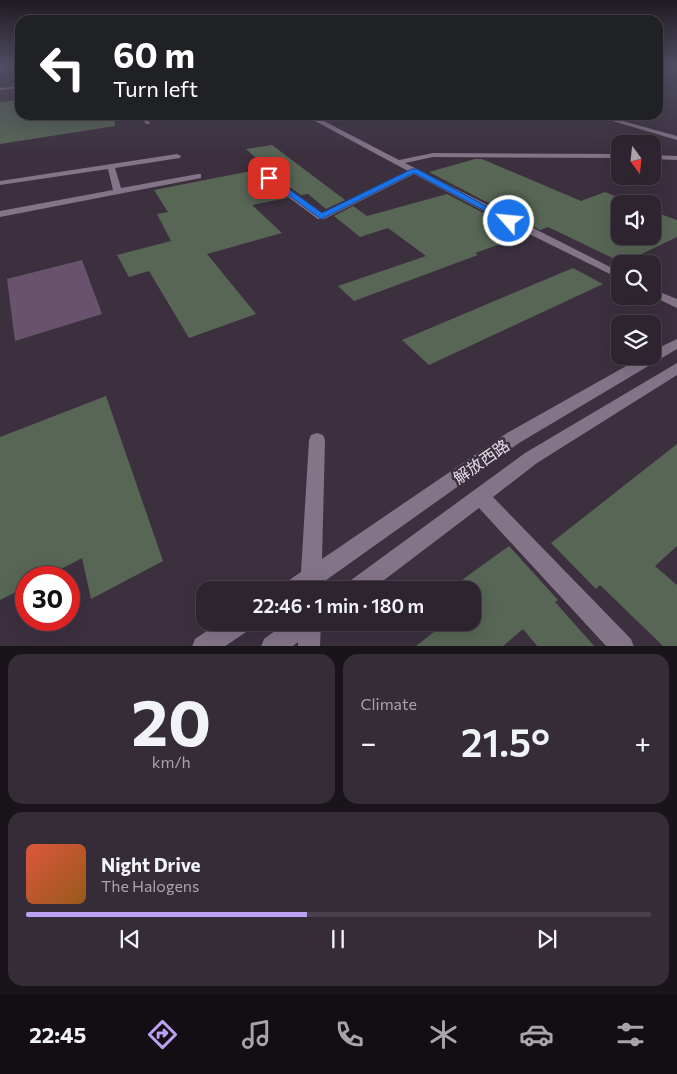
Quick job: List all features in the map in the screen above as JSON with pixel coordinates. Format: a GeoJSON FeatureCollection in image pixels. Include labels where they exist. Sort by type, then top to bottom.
{"type":"FeatureCollection","features":[{"type":"Feature","properties":{"kind":"street"},"geometry":{"type":"LineString","coordinates":[[321,120],[494,213],[611,272]]}},
{"type":"Feature","properties":{"kind":"street"},"geometry":{"type":"LineString","coordinates":[[613,120],[677,138]]}},
{"type":"Feature","properties":{"kind":"street"},"geometry":{"type":"LineString","coordinates":[[398,162],[434,155],[611,156]]}},
{"type":"Feature","properties":{"kind":"street"},"geometry":{"type":"LineString","coordinates":[[0,183],[178,156]]}},
{"type":"Feature","properties":{"kind":"street"},"geometry":{"type":"LineString","coordinates":[[661,157],[677,158]]}},
{"type":"Feature","properties":{"kind":"street"},"geometry":{"type":"LineString","coordinates":[[111,166],[118,192]]}},
{"type":"Feature","properties":{"kind":"street"},"geometry":{"type":"LineString","coordinates":[[256,168],[321,216],[414,171]]}},
{"type":"Feature","properties":{"kind":"street"},"geometry":{"type":"LineString","coordinates":[[0,214],[198,176]]}},
{"type":"Feature","properties":{"kind":"street"},"geometry":{"type":"LineString","coordinates":[[661,296],[677,304]]}},
{"type":"Feature","properties":{"kind":"street","name":"解放西路"},"geometry":{"type":"LineString","coordinates":[[316,581],[513,438],[677,343]]}},
{"type":"Feature","properties":{"kind":"street","name":"解放西路"},"geometry":{"type":"LineString","coordinates":[[366,581],[531,458],[677,368]]}},
{"type":"Feature","properties":{"kind":"street"},"geometry":{"type":"LineString","coordinates":[[312,581],[317,440]]}},
{"type":"Feature","properties":{"kind":"street"},"geometry":{"type":"LineString","coordinates":[[480,496],[623,646]]}},
{"type":"Feature","properties":{"kind":"street"},"geometry":{"type":"LineString","coordinates":[[203,646],[227,631]]}},
{"type":"Feature","properties":{"kind":"street"},"geometry":{"type":"LineString","coordinates":[[272,646],[295,631]]}},
{"type":"Feature","properties":{"kind":"street"},"geometry":{"type":"LineString","coordinates":[[309,631],[310,646]]}},
{"type":"Feature","properties":{"kind":"shaded area"},"geometry":{"type":"Polygon","coordinates":[[[82,260],[102,314],[15,341],[7,279],[82,260]]]}},
{"type":"Feature","properties":{"kind":"building"},"geometry":{"type":"Polygon","coordinates":[[[15,100],[15,120],[114,120],[115,126],[0,144],[0,102],[15,100]]]}},
{"type":"Feature","properties":{"kind":"building"},"geometry":{"type":"Polygon","coordinates":[[[272,145],[345,200],[326,209],[308,194],[301,195],[264,169],[267,168],[246,149],[272,145]]]}},
{"type":"Feature","properties":{"kind":"building"},"geometry":{"type":"Polygon","coordinates":[[[475,159],[482,159],[581,201],[605,192],[612,195],[611,245],[660,245],[640,255],[611,255],[611,257],[548,227],[540,230],[429,172],[475,159]]]}},
{"type":"Feature","properties":{"kind":"building"},"geometry":{"type":"Polygon","coordinates":[[[251,171],[287,198],[252,205],[282,233],[207,254],[256,314],[189,338],[149,271],[129,277],[117,255],[171,241],[157,214],[168,212],[154,190],[251,171]]]}},
{"type":"Feature","properties":{"kind":"building"},"geometry":{"type":"Polygon","coordinates":[[[447,194],[526,235],[354,301],[338,286],[426,256],[388,228],[360,237],[334,216],[353,206],[367,216],[447,194]]]}},
{"type":"Feature","properties":{"kind":"building"},"geometry":{"type":"Polygon","coordinates":[[[661,214],[677,220],[677,237],[661,245],[661,214]]]}},
{"type":"Feature","properties":{"kind":"building"},"geometry":{"type":"Polygon","coordinates":[[[573,268],[603,284],[429,365],[402,340],[573,268]]]}},
{"type":"Feature","properties":{"kind":"building"},"geometry":{"type":"Polygon","coordinates":[[[106,396],[163,561],[91,599],[82,558],[67,566],[15,566],[15,592],[0,600],[0,437],[106,396]]]}},
{"type":"Feature","properties":{"kind":"building"},"geometry":{"type":"Polygon","coordinates":[[[677,444],[677,546],[655,566],[677,585],[677,646],[663,646],[600,585],[596,589],[551,543],[677,444]]]}},
{"type":"Feature","properties":{"kind":"building"},"geometry":{"type":"Polygon","coordinates":[[[509,546],[558,600],[555,602],[594,646],[537,646],[523,629],[503,646],[416,646],[435,631],[481,631],[481,581],[460,581],[509,546]]]}},
{"type":"Feature","properties":{"kind":"route"},"geometry":{"type":"LineString","coordinates":[[269,178],[321,216],[414,171],[509,221]]}}]}
